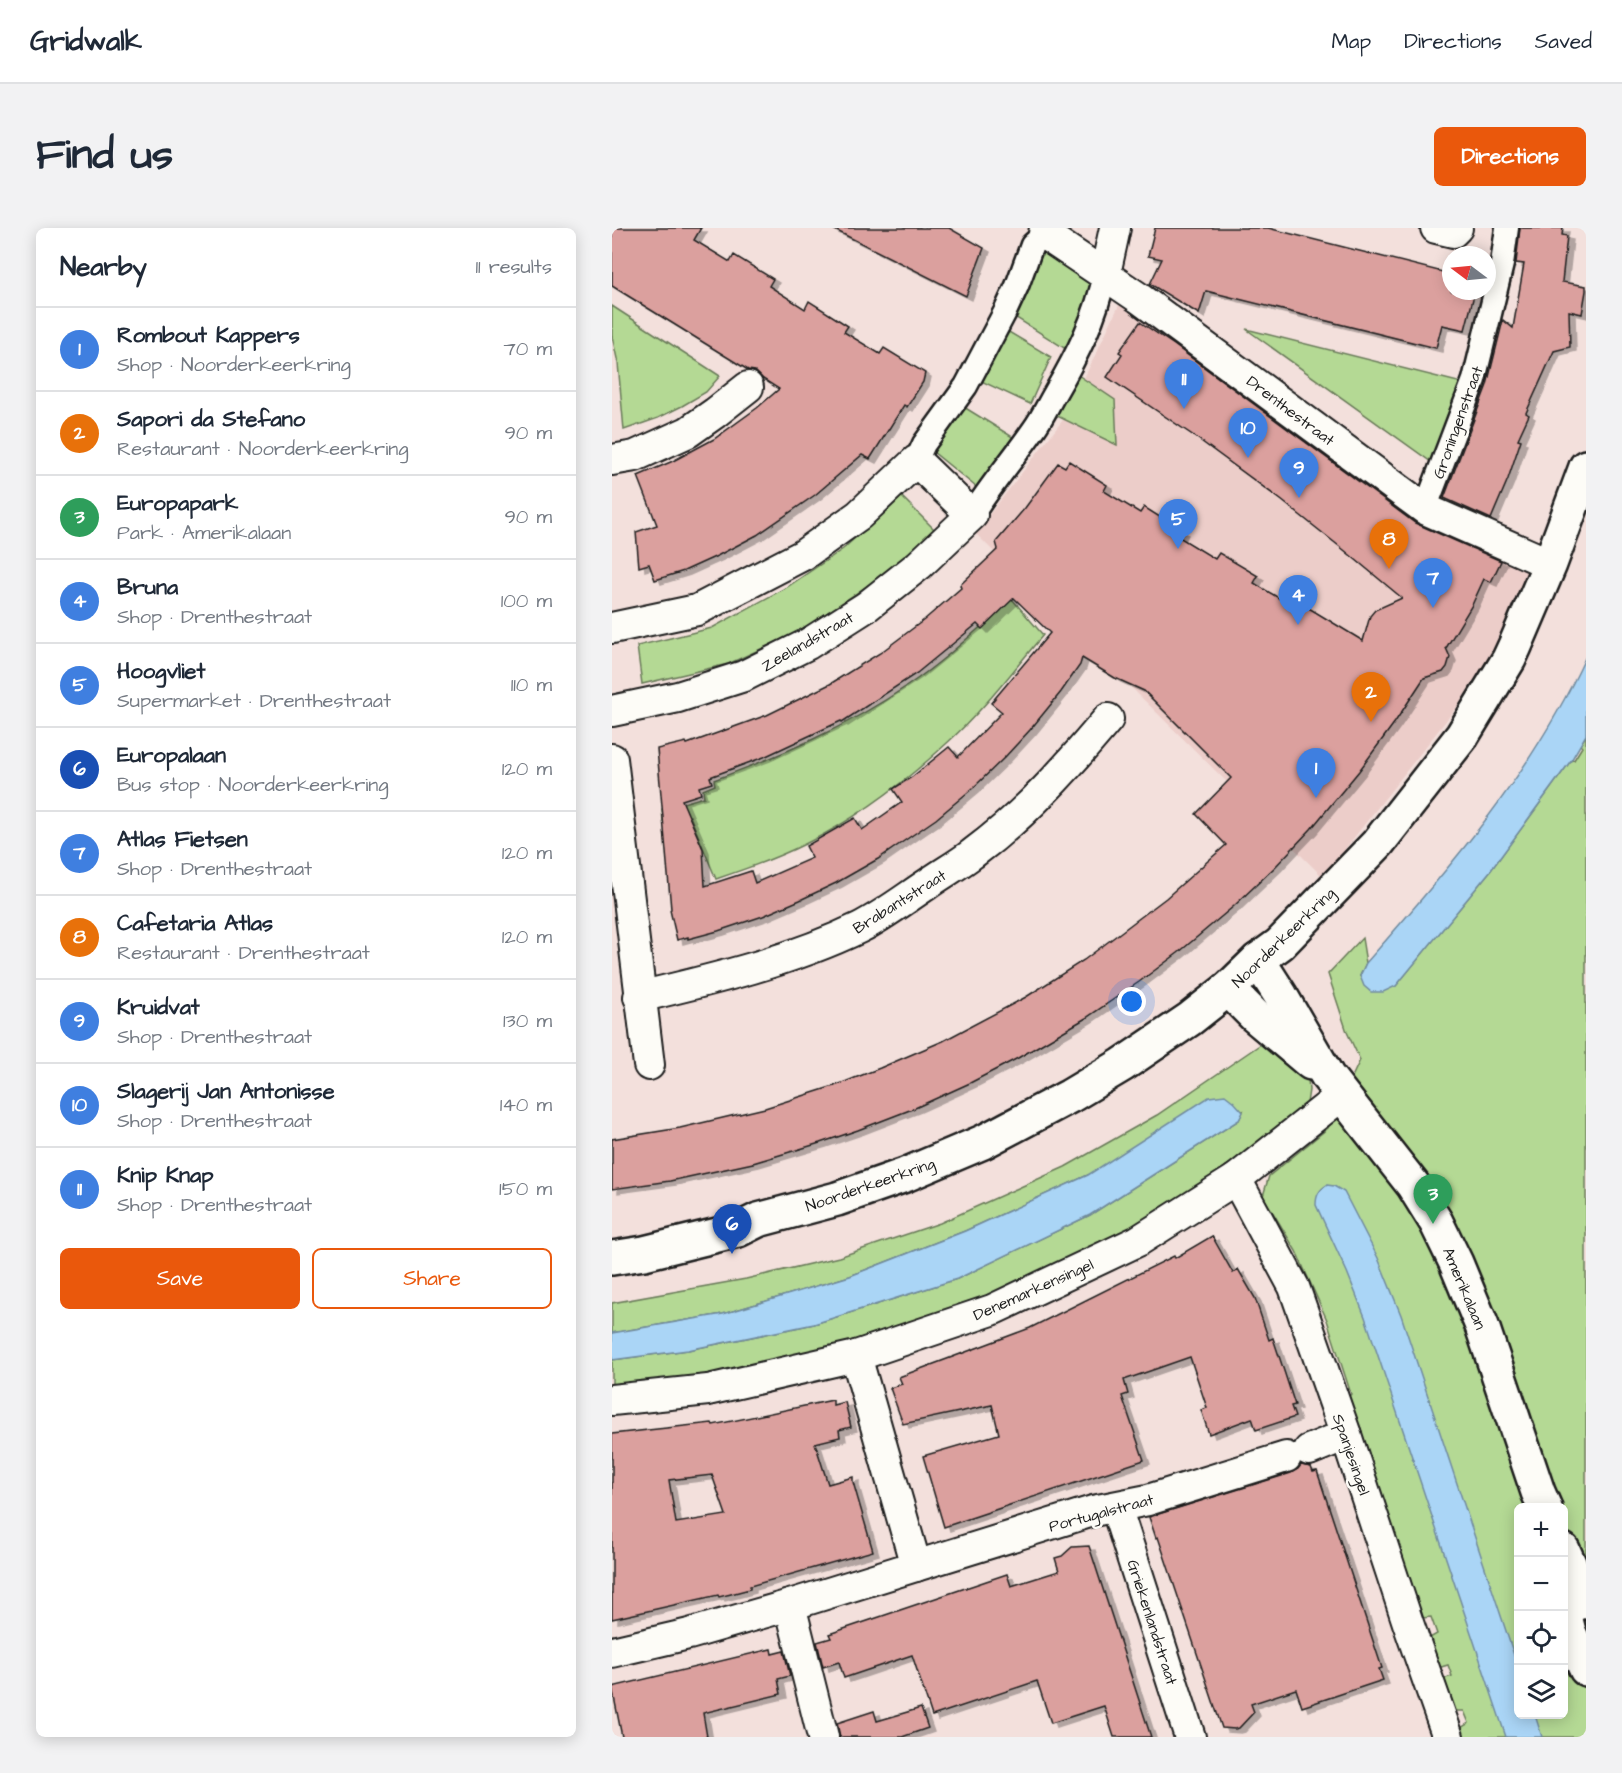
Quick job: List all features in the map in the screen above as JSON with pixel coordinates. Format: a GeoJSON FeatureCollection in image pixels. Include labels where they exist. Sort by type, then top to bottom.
{"type":"FeatureCollection","features":[{"type":"Feature","properties":{"kind":"street"},"geometry":{"type":"LineString","coordinates":[[1105,274],[1115,228]]}},
{"type":"Feature","properties":{"kind":"street"},"geometry":{"type":"LineString","coordinates":[[1436,228],[1454,232],[1456,228]]}},
{"type":"Feature","properties":{"kind":"street","name":"Groningenstraat"},"geometry":{"type":"LineString","coordinates":[[1425,509],[1474,380],[1502,264],[1507,228]]}},
{"type":"Feature","properties":{"kind":"street"},"geometry":{"type":"LineString","coordinates":[[612,628],[697,610],[803,555],[859,515],[916,461],[924,444],[966,386],[1002,319],[1032,245],[1045,231]]}},
{"type":"Feature","properties":{"kind":"street","name":"Drenthestraat"},"geometry":{"type":"LineString","coordinates":[[1045,231],[1173,322],[1425,509],[1550,564]]}},
{"type":"Feature","properties":{"kind":"street","name":"Zeelandstraat"},"geometry":{"type":"LineString","coordinates":[[612,711],[678,697],[744,676],[808,644],[866,608],[919,565],[972,515],[985,494],[1036,427],[1089,330],[1105,274]]}},
{"type":"Feature","properties":{"kind":"street"},"geometry":{"type":"LineString","coordinates":[[612,460],[635,456],[688,432],[748,387]]}},
{"type":"Feature","properties":{"kind":"street"},"geometry":{"type":"LineString","coordinates":[[916,461],[972,515]]}},
{"type":"Feature","properties":{"kind":"street","name":"Noorderkeerkring"},"geometry":{"type":"LineString","coordinates":[[612,1258],[644,1253],[728,1233],[758,1220],[837,1199],[905,1175],[982,1142],[1070,1096],[1122,1065],[1190,1019],[1228,989],[1258,960],[1280,944],[1378,843],[1458,741],[1509,659],[1550,564],[1586,466]]}},
{"type":"Feature","properties":{"kind":"street","name":"Brabantstraat"},"geometry":{"type":"LineString","coordinates":[[639,997],[725,977],[820,944],[862,926],[972,855],[1003,830],[1065,771],[1108,719]]}},
{"type":"Feature","properties":{"kind":"street"},"geometry":{"type":"LineString","coordinates":[[612,759],[649,1065]]}},
{"type":"Feature","properties":{"kind":"street","name":"Amerikalaan"},"geometry":{"type":"LineString","coordinates":[[1258,960],[1335,1086],[1413,1185],[1436,1222],[1482,1326],[1541,1502]]}},
{"type":"Feature","properties":{"kind":"street","name":"Amerikalaan"},"geometry":{"type":"LineString","coordinates":[[1228,989],[1255,1016],[1335,1086]]}},
{"type":"Feature","properties":{"kind":"street","name":"Denemarkensingel"},"geometry":{"type":"LineString","coordinates":[[612,1400],[708,1390],[856,1356],[992,1310],[1138,1241],[1236,1179],[1335,1086]]}},
{"type":"Feature","properties":{"kind":"street","name":"Spanjesingel"},"geometry":{"type":"LineString","coordinates":[[1236,1179],[1294,1287],[1448,1737]]}},
{"type":"Feature","properties":{"kind":"street","name":"Noorderkeerkring"},"geometry":{"type":"LineString","coordinates":[[612,1238],[642,1235],[737,1216],[758,1220]]}},
{"type":"Feature","properties":{"kind":"street"},"geometry":{"type":"LineString","coordinates":[[856,1356],[916,1566]]}},
{"type":"Feature","properties":{"kind":"street","name":"Portugalstraat"},"geometry":{"type":"LineString","coordinates":[[612,1652],[689,1634],[790,1605],[1093,1511],[1193,1487],[1346,1435]]}},
{"type":"Feature","properties":{"kind":"street","name":"Griekenlandstraat"},"geometry":{"type":"LineString","coordinates":[[1116,1507],[1190,1737]]}},
{"type":"Feature","properties":{"kind":"street"},"geometry":{"type":"LineString","coordinates":[[1566,1557],[1586,1602]]}},
{"type":"Feature","properties":{"kind":"street"},"geometry":{"type":"LineString","coordinates":[[790,1605],[823,1737]]}},
{"type":"Feature","properties":{"kind":"street"},"geometry":{"type":"LineString","coordinates":[[1564,1611],[1569,1632],[1586,1669]]}},
{"type":"Feature","properties":{"kind":"shaded area"},"geometry":{"type":"Polygon","coordinates":[[[1122,299],[1534,571],[1478,680],[1323,877],[975,533],[1066,416],[1122,299]]]}},
{"type":"Feature","properties":{"kind":"green space"},"geometry":{"type":"Polygon","coordinates":[[[1035,247],[1097,289],[1072,353],[1010,314],[1035,247]]]}},
{"type":"Feature","properties":{"kind":"green space"},"geometry":{"type":"Polygon","coordinates":[[[612,306],[720,376],[706,392],[682,406],[658,418],[624,430],[618,363],[612,336],[612,306]]]}},
{"type":"Feature","properties":{"kind":"green space"},"geometry":{"type":"Polygon","coordinates":[[[1002,328],[1051,357],[1030,404],[979,380],[1002,328]]]}},
{"type":"Feature","properties":{"kind":"green space"},"geometry":{"type":"Polygon","coordinates":[[[1246,329],[1466,384],[1434,464],[1246,329]]]}},
{"type":"Feature","properties":{"kind":"green space"},"geometry":{"type":"Polygon","coordinates":[[[1075,373],[1115,400],[1117,445],[1053,414],[1075,373]]]}},
{"type":"Feature","properties":{"kind":"green space"},"geometry":{"type":"Polygon","coordinates":[[[959,404],[1019,441],[981,491],[927,447],[959,404]]]}},
{"type":"Feature","properties":{"kind":"green space"},"geometry":{"type":"Polygon","coordinates":[[[901,496],[935,530],[914,551],[870,584],[798,632],[728,664],[642,684],[637,646],[712,628],[787,587],[843,549],[901,496]]]}},
{"type":"Feature","properties":{"kind":"green space"},"geometry":{"type":"Polygon","coordinates":[[[1012,599],[1043,635],[959,732],[896,786],[861,812],[784,854],[716,879],[690,816],[663,821],[662,809],[704,797],[703,790],[715,785],[714,780],[814,739],[884,701],[934,666],[1012,599]]]}},
{"type":"Feature","properties":{"kind":"green space"},"geometry":{"type":"Polygon","coordinates":[[[1586,735],[1586,1737],[1455,1737],[1459,1729],[1469,1723],[1464,1711],[1452,1711],[1437,1681],[1452,1676],[1448,1665],[1431,1670],[1428,1639],[1437,1634],[1431,1617],[1422,1618],[1344,1401],[1351,1394],[1327,1320],[1296,1251],[1263,1196],[1269,1176],[1328,1128],[1360,1060],[1347,1032],[1328,974],[1362,938],[1366,963],[1360,976],[1396,986],[1491,870],[1582,747],[1580,745],[1586,735]]]}},
{"type":"Feature","properties":{"kind":"green space"},"geometry":{"type":"Polygon","coordinates":[[[1261,1044],[1277,1051],[1308,1079],[1307,1103],[1206,1188],[1088,1252],[983,1303],[882,1338],[681,1381],[612,1389],[612,1360],[688,1350],[814,1324],[957,1279],[1090,1215],[1239,1120],[1243,1111],[1088,1175],[965,1231],[850,1276],[723,1314],[612,1333],[612,1303],[746,1279],[839,1257],[940,1223],[1065,1167],[1157,1115],[1261,1044]]]}},
{"type":"Feature","properties":{"kind":"water"},"geometry":{"type":"Polygon","coordinates":[[[1586,656],[1586,735],[1572,759],[1491,870],[1396,986],[1383,992],[1371,992],[1364,986],[1360,976],[1366,963],[1458,855],[1515,779],[1565,699],[1586,656]]]}},
{"type":"Feature","properties":{"kind":"water"},"geometry":{"type":"Polygon","coordinates":[[[1225,1095],[1243,1112],[1239,1120],[1090,1215],[957,1279],[814,1324],[688,1350],[612,1360],[612,1333],[723,1314],[850,1276],[965,1231],[1088,1175],[1209,1097],[1225,1095]]]}},
{"type":"Feature","properties":{"kind":"water"},"geometry":{"type":"Polygon","coordinates":[[[1327,1185],[1344,1192],[1378,1258],[1401,1315],[1514,1655],[1514,1719],[1536,1719],[1542,1737],[1506,1737],[1365,1317],[1316,1205],[1318,1193],[1327,1185]]]}},
{"type":"Feature","properties":{"kind":"building"},"geometry":{"type":"Polygon","coordinates":[[[612,228],[701,228],[694,240],[730,262],[734,255],[773,279],[769,286],[805,309],[809,301],[848,326],[844,332],[880,354],[884,348],[925,373],[923,382],[907,407],[904,405],[870,459],[862,455],[815,495],[757,535],[684,571],[655,580],[649,564],[639,567],[636,532],[657,525],[638,476],[673,461],[714,439],[779,389],[755,371],[748,370],[612,286],[612,228]]]}},
{"type":"Feature","properties":{"kind":"building"},"geometry":{"type":"Polygon","coordinates":[[[831,228],[949,228],[984,248],[966,296],[831,228]]]}},
{"type":"Feature","properties":{"kind":"building"},"geometry":{"type":"Polygon","coordinates":[[[1155,228],[1268,228],[1442,272],[1442,300],[1473,300],[1465,330],[1442,325],[1436,348],[1206,291],[1199,314],[1150,284],[1162,259],[1148,256],[1155,228]]]}},
{"type":"Feature","properties":{"kind":"building"},"geometry":{"type":"Polygon","coordinates":[[[1520,228],[1563,228],[1562,235],[1567,236],[1562,282],[1586,286],[1586,291],[1582,314],[1569,311],[1570,347],[1554,351],[1526,413],[1529,415],[1518,439],[1521,440],[1491,519],[1444,498],[1487,385],[1503,320],[1513,328],[1524,264],[1516,263],[1520,228]]]}},
{"type":"Feature","properties":{"kind":"building"},"geometry":{"type":"Polygon","coordinates":[[[1140,322],[1415,523],[1501,561],[1491,582],[1484,579],[1472,605],[1446,648],[1450,657],[1447,667],[1443,672],[1424,678],[1359,771],[1311,829],[1275,867],[1234,906],[1178,953],[1086,1018],[970,1083],[858,1130],[753,1163],[670,1181],[612,1189],[612,1139],[680,1128],[765,1108],[837,1085],[943,1041],[1026,997],[1084,960],[1166,898],[1226,845],[1196,814],[1231,778],[1144,691],[1115,678],[1082,658],[1080,665],[1061,692],[1030,730],[973,788],[936,819],[878,859],[800,900],[763,916],[718,931],[677,940],[670,910],[657,749],[686,742],[687,744],[767,715],[830,684],[880,653],[924,620],[961,588],[960,585],[998,549],[996,542],[1025,508],[1058,463],[1065,467],[1069,461],[1107,485],[1104,491],[1140,513],[1144,507],[1182,531],[1179,537],[1215,559],[1219,553],[1258,576],[1254,583],[1290,605],[1294,599],[1363,641],[1370,616],[1375,610],[1402,598],[1281,500],[1194,436],[1107,377],[1122,354],[1119,352],[1140,322]],[[1014,598],[982,629],[977,624],[917,673],[842,722],[764,757],[710,777],[712,783],[699,787],[701,794],[682,800],[703,849],[705,886],[751,871],[755,883],[812,858],[806,846],[855,818],[862,830],[902,802],[893,789],[912,777],[949,747],[958,757],[1002,712],[991,703],[1050,633],[1014,598]]]}},
{"type":"Feature","properties":{"kind":"building"},"geometry":{"type":"Polygon","coordinates":[[[1212,1236],[1233,1273],[1238,1269],[1255,1298],[1269,1340],[1273,1338],[1295,1405],[1291,1406],[1295,1417],[1256,1430],[1252,1418],[1209,1434],[1201,1410],[1207,1408],[1190,1357],[1124,1380],[1128,1394],[1122,1396],[1144,1460],[944,1527],[923,1456],[999,1434],[992,1405],[903,1424],[890,1388],[902,1384],[899,1377],[1030,1328],[1174,1256],[1175,1258],[1212,1236]]]}},
{"type":"Feature","properties":{"kind":"building"},"geometry":{"type":"Polygon","coordinates":[[[833,1400],[833,1405],[845,1402],[851,1427],[839,1430],[840,1437],[815,1443],[828,1484],[853,1477],[873,1551],[750,1586],[750,1589],[731,1594],[612,1619],[612,1434],[712,1423],[713,1425],[833,1400]],[[712,1475],[669,1480],[676,1523],[726,1515],[712,1475]]]}},
{"type":"Feature","properties":{"kind":"building"},"geometry":{"type":"Polygon","coordinates":[[[1301,1465],[1311,1467],[1313,1472],[1317,1471],[1382,1668],[1379,1669],[1383,1680],[1302,1707],[1296,1689],[1251,1704],[1254,1712],[1239,1728],[1222,1728],[1158,1537],[1156,1538],[1149,1517],[1291,1473],[1301,1465]]]}},
{"type":"Feature","properties":{"kind":"building"},"geometry":{"type":"Polygon","coordinates":[[[1089,1546],[1151,1737],[1114,1737],[1104,1706],[1051,1723],[1037,1681],[932,1716],[912,1655],[844,1678],[839,1662],[823,1667],[817,1642],[831,1638],[829,1634],[1007,1574],[1011,1586],[1059,1571],[1055,1558],[1062,1556],[1072,1547],[1089,1546]]]}},
{"type":"Feature","properties":{"kind":"building"},"geometry":{"type":"Polygon","coordinates":[[[771,1649],[772,1654],[784,1651],[790,1676],[778,1679],[781,1694],[703,1713],[707,1737],[622,1737],[612,1687],[771,1649]]]}},
{"type":"Feature","properties":{"kind":"building"},"geometry":{"type":"Polygon","coordinates":[[[921,1708],[928,1728],[902,1737],[840,1737],[837,1723],[874,1711],[877,1721],[921,1708]]]}},
{"type":"Feature","properties":{"kind":"place","name":"Knip Knap"},"geometry":{"type":"Point","coordinates":[1184,409]}},
{"type":"Feature","properties":{"kind":"place","name":"Slagerij Jan Antonisse"},"geometry":{"type":"Point","coordinates":[1248,458]}},
{"type":"Feature","properties":{"kind":"place","name":"Kruidvat"},"geometry":{"type":"Point","coordinates":[1299,498]}},
{"type":"Feature","properties":{"kind":"place","name":"Hoogvliet"},"geometry":{"type":"Point","coordinates":[1178,549]}},
{"type":"Feature","properties":{"kind":"place","name":"Cafetaria Atlas"},"geometry":{"type":"Point","coordinates":[1389,569]}},
{"type":"Feature","properties":{"kind":"place","name":"Atlas Fietsen"},"geometry":{"type":"Point","coordinates":[1433,608]}},
{"type":"Feature","properties":{"kind":"place","name":"Bruna"},"geometry":{"type":"Point","coordinates":[1298,625]}},
{"type":"Feature","properties":{"kind":"place","name":"Sapori da Stefano"},"geometry":{"type":"Point","coordinates":[1371,722]}},
{"type":"Feature","properties":{"kind":"place","name":"Rombout Kappers"},"geometry":{"type":"Point","coordinates":[1316,798]}},
{"type":"Feature","properties":{"kind":"place","name":"Europapark"},"geometry":{"type":"Point","coordinates":[1433,1224]}},
{"type":"Feature","properties":{"kind":"place","name":"Europalaan"},"geometry":{"type":"Point","coordinates":[732,1254]}}]}
